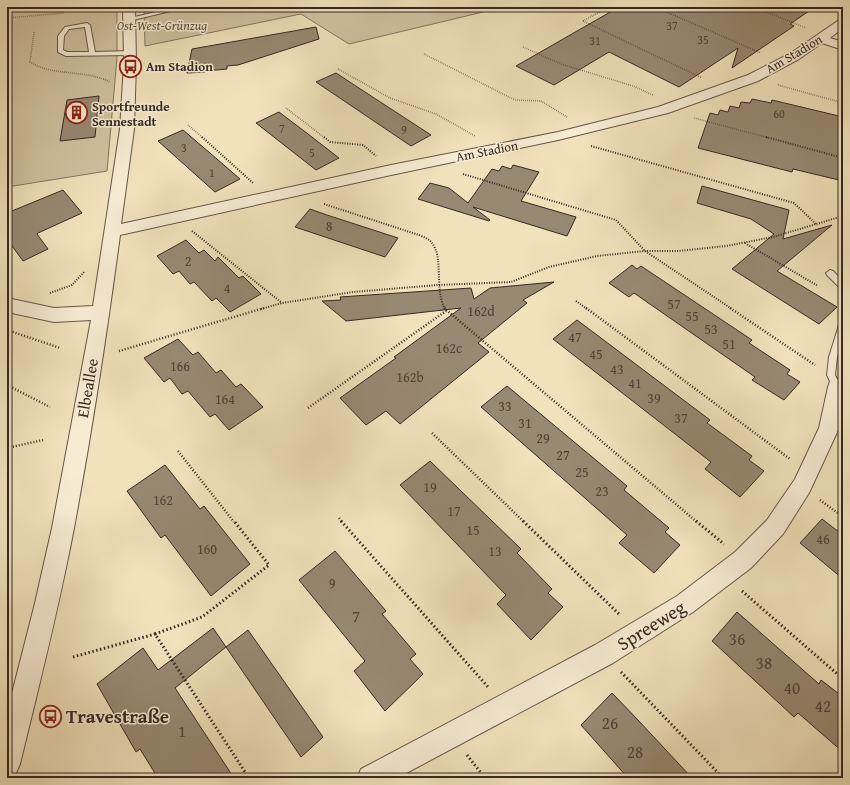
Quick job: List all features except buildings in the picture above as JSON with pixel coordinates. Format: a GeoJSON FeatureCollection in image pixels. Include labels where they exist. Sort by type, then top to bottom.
{"type":"FeatureCollection","features":[{"type":"Feature","properties":{"kind":"street","name":"Elbeallee"},"geometry":{"type":"LineString","coordinates":[[7,764],[31,674],[49,596],[101,312],[127,129],[130,53],[129,13]]}},
{"type":"Feature","properties":{"kind":"street","name":"Am Stadion"},"geometry":{"type":"LineString","coordinates":[[113,231],[269,198],[391,170],[558,136],[669,108],[753,78],[784,63],[823,38],[843,22]]}},
{"type":"Feature","properties":{"kind":"street"},"geometry":{"type":"LineString","coordinates":[[823,38],[843,46]]}},
{"type":"Feature","properties":{"kind":"street"},"geometry":{"type":"LineString","coordinates":[[7,305],[54,315],[101,312]]}},
{"type":"Feature","properties":{"kind":"street","name":"Spreeweg"},"geometry":{"type":"LineString","coordinates":[[370,778],[604,654],[685,604],[743,560],[775,527],[805,479],[829,428],[837,384]]}},
{"type":"Feature","properties":{"kind":"lane"},"geometry":{"type":"LineString","coordinates":[[129,13],[184,7]]}},
{"type":"Feature","properties":{"kind":"lane"},"geometry":{"type":"LineString","coordinates":[[92,53],[87,25],[67,28],[61,36],[60,51],[66,54],[130,53]]}},
{"type":"Feature","properties":{"kind":"lane"},"geometry":{"type":"LineString","coordinates":[[830,273],[843,286]]}},
{"type":"Feature","properties":{"kind":"lane"},"geometry":{"type":"LineString","coordinates":[[837,384],[832,357],[843,325]]}},
{"type":"Feature","properties":{"kind":"path"},"geometry":{"type":"LineString","coordinates":[[609,7],[583,21],[724,88]]}},
{"type":"Feature","properties":{"kind":"path"},"geometry":{"type":"LineString","coordinates":[[655,7],[784,63]]}},
{"type":"Feature","properties":{"kind":"path"},"geometry":{"type":"LineString","coordinates":[[754,7],[823,38]]}},
{"type":"Feature","properties":{"kind":"path"},"geometry":{"type":"LineString","coordinates":[[523,47],[561,64],[633,86],[669,108],[843,158]]}},
{"type":"Feature","properties":{"kind":"path"},"geometry":{"type":"LineString","coordinates":[[424,54],[514,100],[541,101],[586,129]]}},
{"type":"Feature","properties":{"kind":"path"},"geometry":{"type":"LineString","coordinates":[[338,69],[390,98],[436,114],[498,149]]}},
{"type":"Feature","properties":{"kind":"path"},"geometry":{"type":"LineString","coordinates":[[753,78],[843,103]]}},
{"type":"Feature","properties":{"kind":"path"},"geometry":{"type":"LineString","coordinates":[[286,108],[330,142],[363,145],[391,170]]}},
{"type":"Feature","properties":{"kind":"path"},"geometry":{"type":"LineString","coordinates":[[188,125],[269,198]]}},
{"type":"Feature","properties":{"kind":"path"},"geometry":{"type":"LineString","coordinates":[[558,136],[794,203],[817,225]]}},
{"type":"Feature","properties":{"kind":"path"},"geometry":{"type":"LineString","coordinates":[[426,163],[616,220],[645,251],[837,384]]}},
{"type":"Feature","properties":{"kind":"path"},"geometry":{"type":"LineString","coordinates":[[304,190],[317,202],[419,235],[429,240],[436,252],[438,285],[442,306],[446,311],[743,560]]}},
{"type":"Feature","properties":{"kind":"path"},"geometry":{"type":"LineString","coordinates":[[181,216],[188,228],[282,304]]}},
{"type":"Feature","properties":{"kind":"path"},"geometry":{"type":"LineString","coordinates":[[119,351],[282,304],[353,292],[438,285],[511,282],[549,267],[597,256],[645,251],[678,251],[744,243],[817,225],[843,216]]}},
{"type":"Feature","properties":{"kind":"path"},"geometry":{"type":"LineString","coordinates":[[744,243],[823,289]]}},
{"type":"Feature","properties":{"kind":"path"},"geometry":{"type":"LineString","coordinates":[[48,294],[72,286],[84,272]]}},
{"type":"Feature","properties":{"kind":"path"},"geometry":{"type":"LineString","coordinates":[[576,301],[805,479],[843,517]]}},
{"type":"Feature","properties":{"kind":"path"},"geometry":{"type":"LineString","coordinates":[[308,408],[446,311]]}},
{"type":"Feature","properties":{"kind":"path"},"geometry":{"type":"LineString","coordinates":[[7,330],[60,348]]}},
{"type":"Feature","properties":{"kind":"path"},"geometry":{"type":"LineString","coordinates":[[7,385],[50,407]]}},
{"type":"Feature","properties":{"kind":"path"},"geometry":{"type":"LineString","coordinates":[[432,434],[639,633]]}},
{"type":"Feature","properties":{"kind":"path"},"geometry":{"type":"LineString","coordinates":[[7,448],[43,440]]}},
{"type":"Feature","properties":{"kind":"path"},"geometry":{"type":"LineString","coordinates":[[73,657],[155,634],[202,617],[269,565],[178,451]]}},
{"type":"Feature","properties":{"kind":"path"},"geometry":{"type":"LineString","coordinates":[[339,518],[505,706]]}},
{"type":"Feature","properties":{"kind":"path"},"geometry":{"type":"LineString","coordinates":[[724,575],[843,679]]}},
{"type":"Feature","properties":{"kind":"path"},"geometry":{"type":"LineString","coordinates":[[155,634],[249,778]]}},
{"type":"Feature","properties":{"kind":"path"},"geometry":{"type":"LineString","coordinates":[[604,654],[723,778]]}},
{"type":"Feature","properties":{"kind":"green space","name":"Ost-West-Grünzug"},"geometry":{"type":"Polygon","coordinates":[[[7,7],[117,7],[117,58],[107,171],[7,187],[7,7]]]}},
{"type":"Feature","properties":{"kind":"green space","name":"Ost-West-Grünzug"},"geometry":{"type":"Polygon","coordinates":[[[144,7],[504,7],[349,44],[301,14],[145,46],[144,7]]]}},
{"type":"Feature","properties":{"kind":"place","name":"Am Stadion"},"geometry":{"type":"Point","coordinates":[130,66]}},
{"type":"Feature","properties":{"kind":"place","name":"Sportfreunde Sennestadt"},"geometry":{"type":"Point","coordinates":[77,113]}},
{"type":"Feature","properties":{"kind":"place","name":"Travestraße"},"geometry":{"type":"Point","coordinates":[51,716]}}]}
